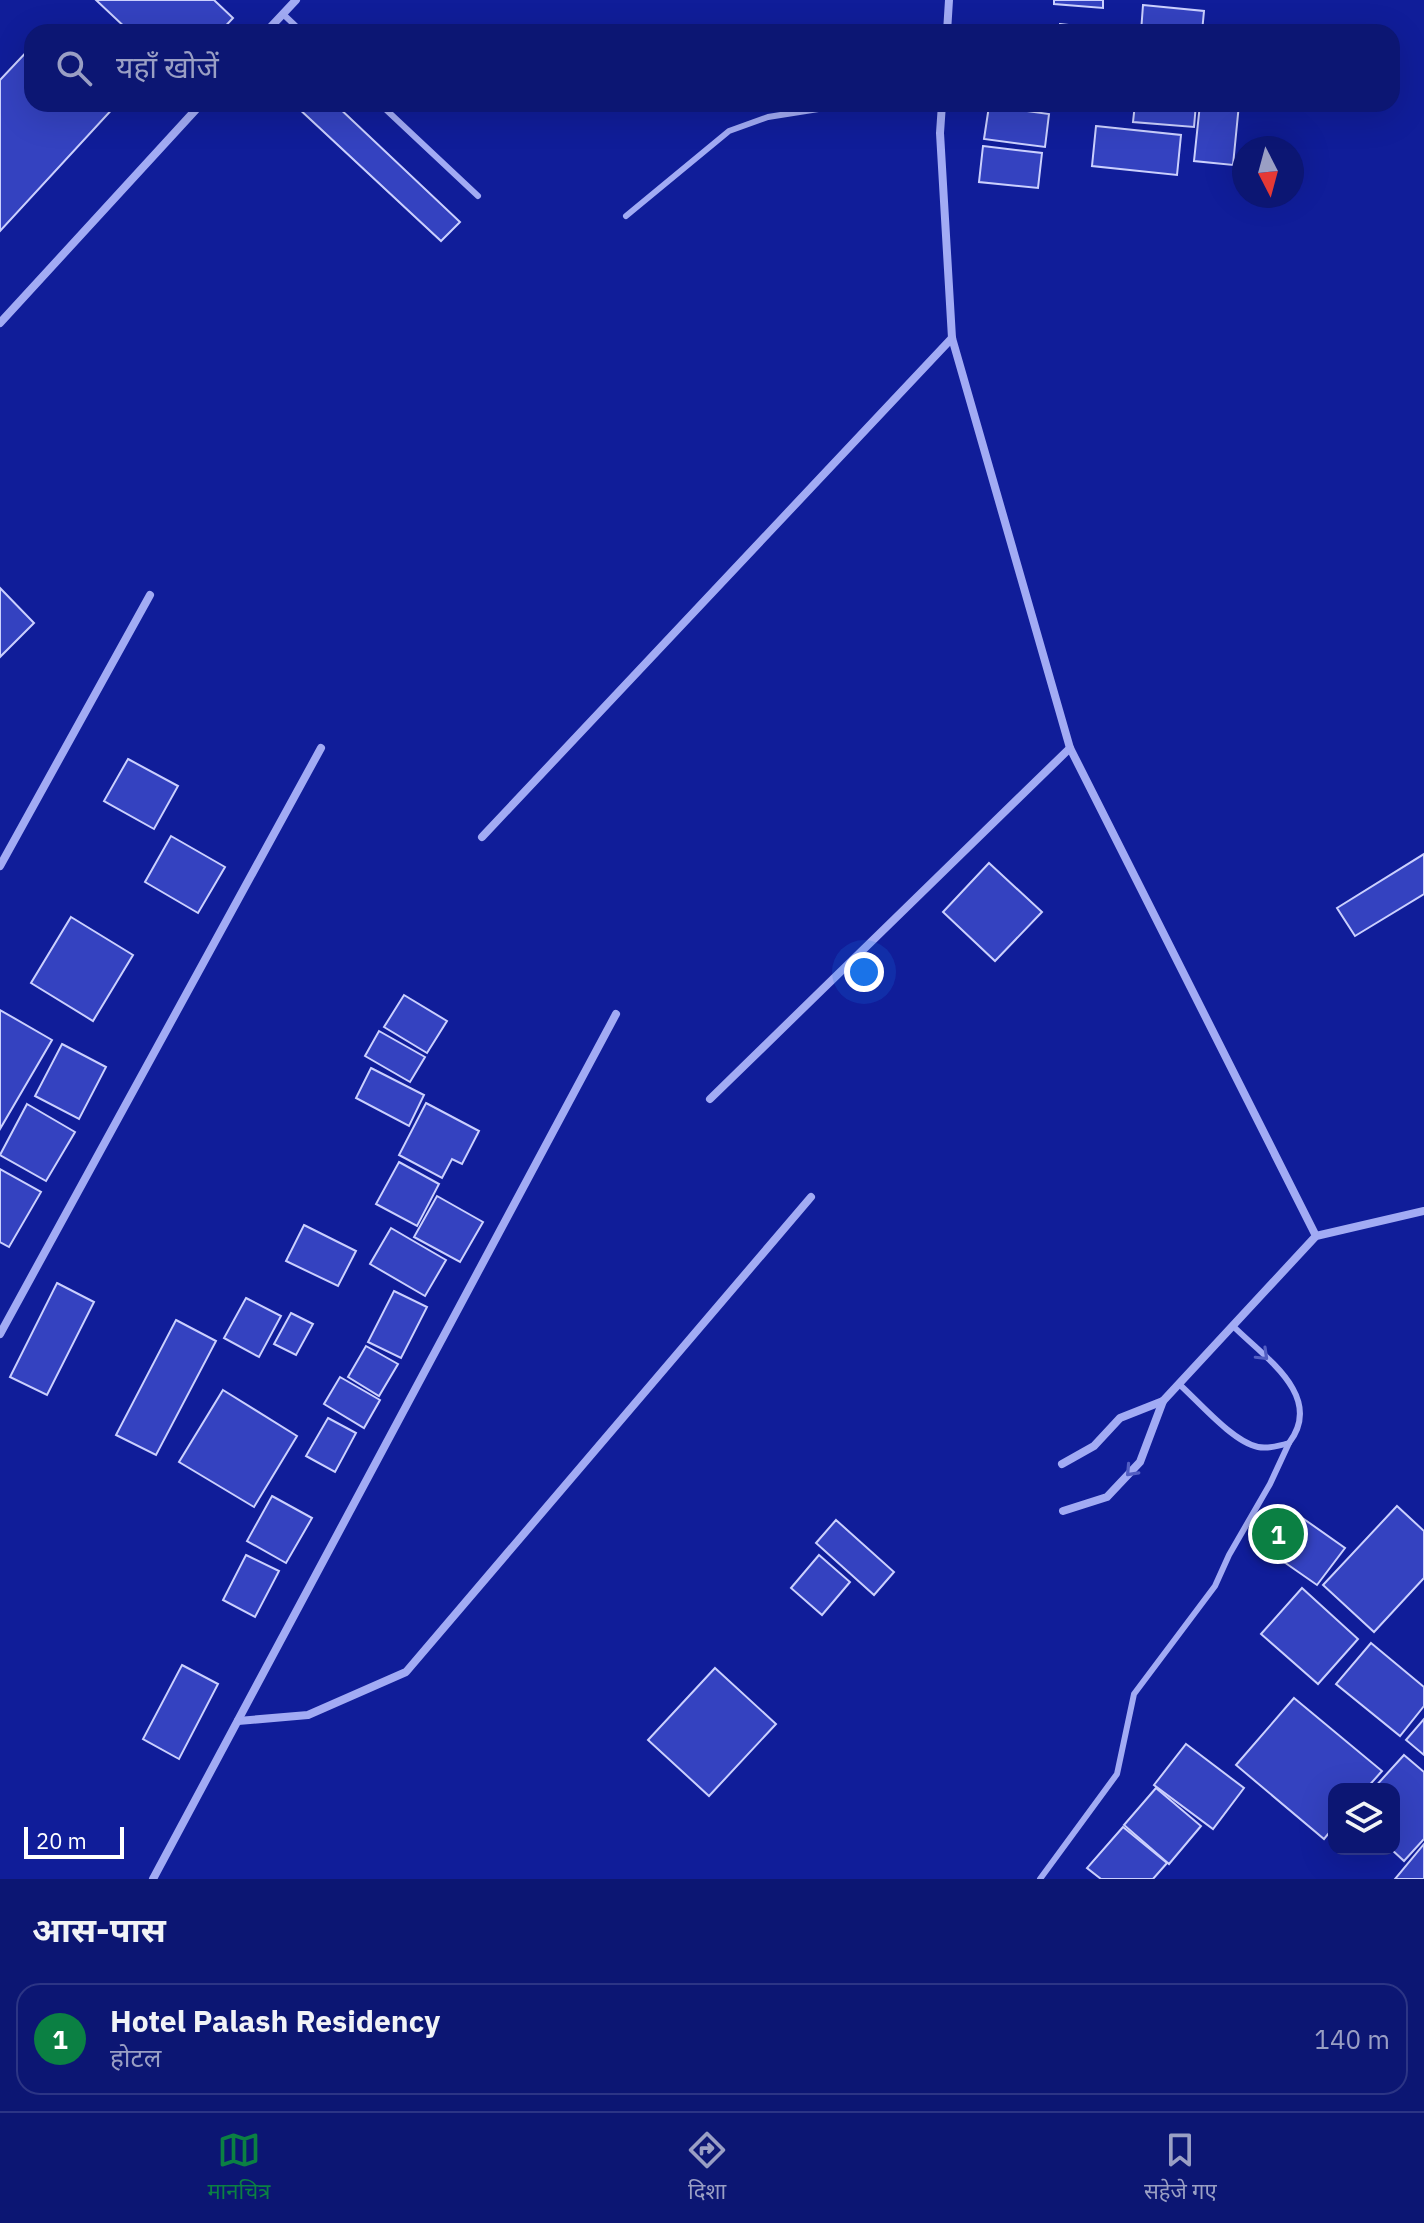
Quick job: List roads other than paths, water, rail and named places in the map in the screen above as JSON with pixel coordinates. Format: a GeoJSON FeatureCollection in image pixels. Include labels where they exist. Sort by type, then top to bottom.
{"type":"FeatureCollection","features":[{"type":"Feature","properties":{"kind":"street"},"geometry":{"type":"LineString","coordinates":[[274,24],[296,0]]}},
{"type":"Feature","properties":{"kind":"street"},"geometry":{"type":"LineString","coordinates":[[948,24],[949,0]]}},
{"type":"Feature","properties":{"kind":"street"},"geometry":{"type":"LineString","coordinates":[[0,323],[194,112]]}},
{"type":"Feature","properties":{"kind":"street"},"geometry":{"type":"LineString","coordinates":[[941,112],[940,133],[952,338],[1070,748],[1316,1236]]}},
{"type":"Feature","properties":{"kind":"street"},"geometry":{"type":"LineString","coordinates":[[482,837],[952,338]]}},
{"type":"Feature","properties":{"kind":"street"},"geometry":{"type":"LineString","coordinates":[[0,866],[150,595]]}},
{"type":"Feature","properties":{"kind":"street"},"geometry":{"type":"LineString","coordinates":[[0,1334],[321,748]]}},
{"type":"Feature","properties":{"kind":"street"},"geometry":{"type":"LineString","coordinates":[[710,1099],[1070,748]]}},
{"type":"Feature","properties":{"kind":"street"},"geometry":{"type":"LineString","coordinates":[[153,1879],[616,1014]]}},
{"type":"Feature","properties":{"kind":"street"},"geometry":{"type":"LineString","coordinates":[[238,1721],[308,1715],[406,1672],[811,1197]]}},
{"type":"Feature","properties":{"kind":"street"},"geometry":{"type":"LineString","coordinates":[[1063,1511],[1107,1497],[1140,1462],[1163,1401],[1316,1236],[1424,1211]]}},
{"type":"Feature","properties":{"kind":"street"},"geometry":{"type":"LineString","coordinates":[[1062,1464],[1094,1446],[1120,1418],[1163,1401]]}},
{"type":"Feature","properties":{"kind":"lane"},"geometry":{"type":"LineString","coordinates":[[283,14],[294,24]]}},
{"type":"Feature","properties":{"kind":"lane"},"geometry":{"type":"LineString","coordinates":[[389,112],[478,196]]}},
{"type":"Feature","properties":{"kind":"lane"},"geometry":{"type":"LineString","coordinates":[[626,216],[729,131],[768,117],[800,112]]}},
{"type":"Feature","properties":{"kind":"lane"},"geometry":{"type":"LineString","coordinates":[[1040,1879],[1117,1774],[1134,1694],[1215,1586],[1297,1433],[1301,1407],[1293,1385],[1233,1326]]}},
{"type":"Feature","properties":{"kind":"lane"},"geometry":{"type":"LineString","coordinates":[[1179,1384],[1235,1435],[1254,1447],[1267,1448],[1289,1443]]}},
{"type":"Feature","properties":{"kind":"place","name":"Hotel Palash Residency"},"geometry":{"type":"Point","coordinates":[1278,1534]}}]}
